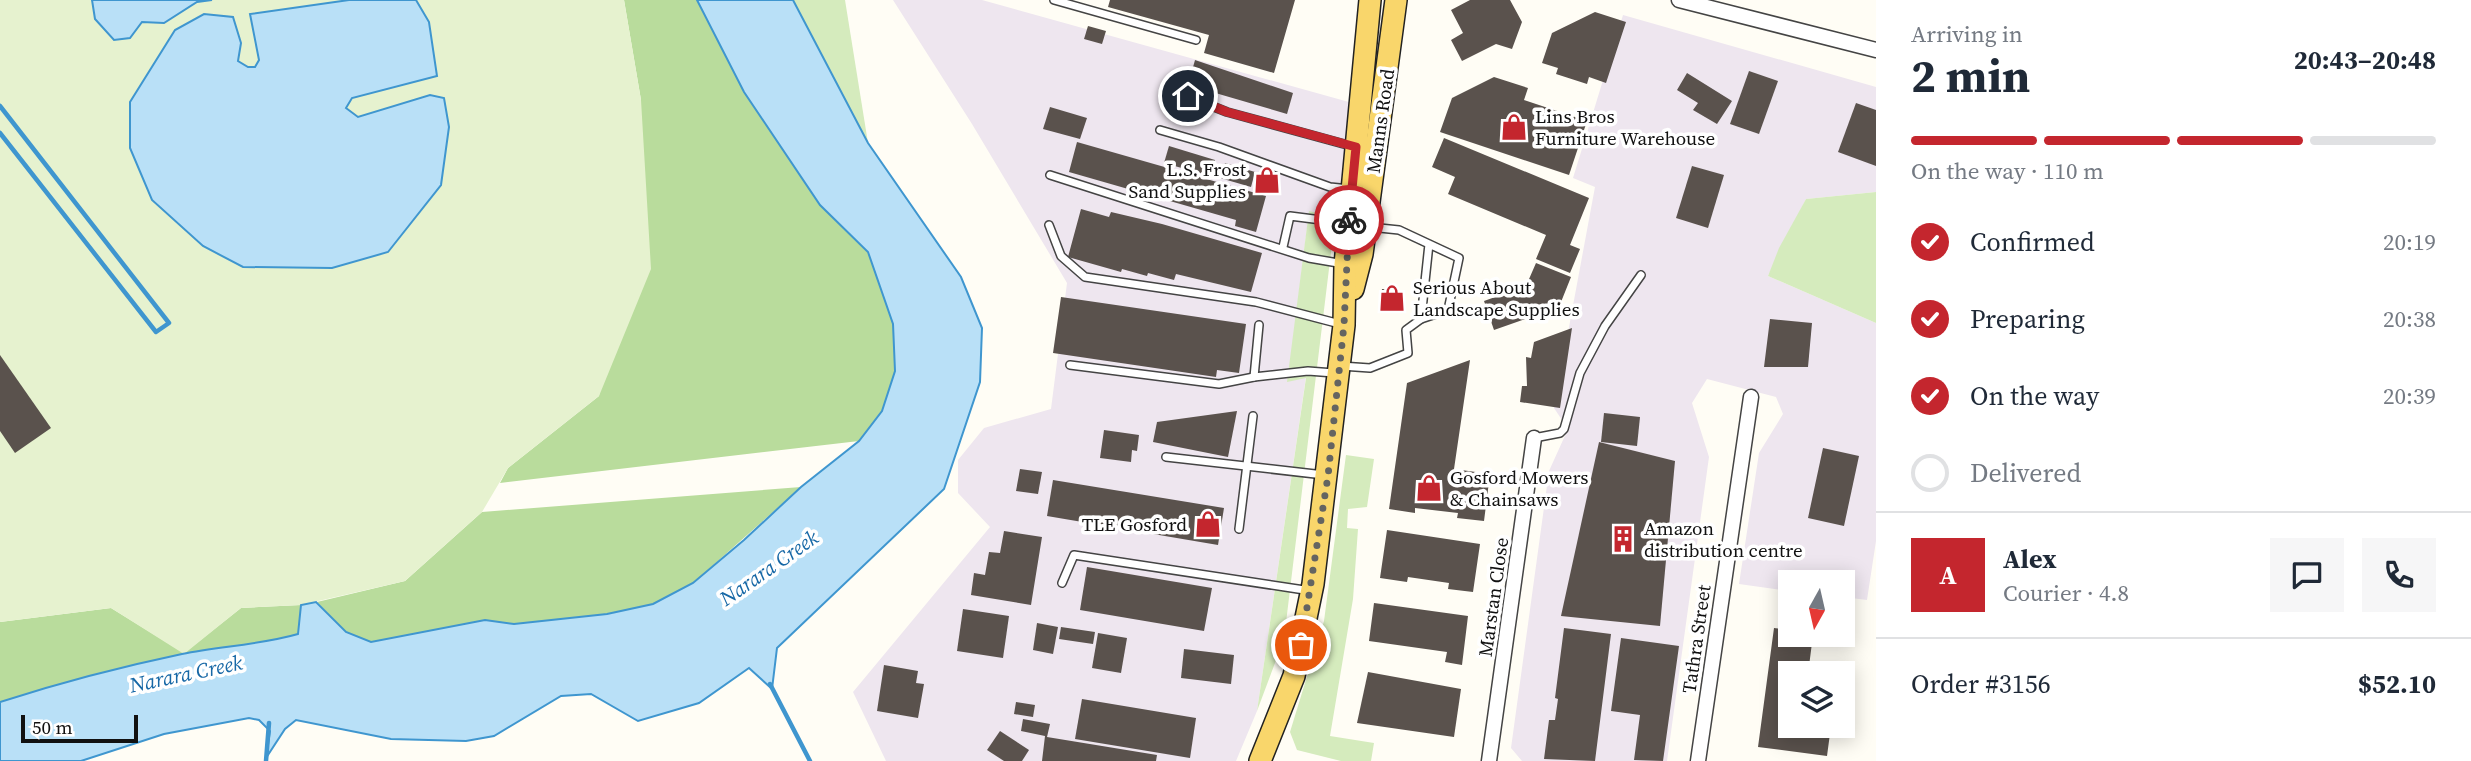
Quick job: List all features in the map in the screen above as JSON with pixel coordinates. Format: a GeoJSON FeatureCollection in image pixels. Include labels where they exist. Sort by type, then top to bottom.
{"type":"FeatureCollection","features":[{"type":"Feature","properties":{"kind":"main road","name":"Manns Road"},"geometry":{"type":"LineString","coordinates":[[1344,325],[1345,265],[1357,225],[1352,189],[1370,0]]}},
{"type":"Feature","properties":{"kind":"main road","name":"Manns Road"},"geometry":{"type":"LineString","coordinates":[[1265,760],[1294,676],[1312,591],[1357,225],[1396,0]]}},
{"type":"Feature","properties":{"kind":"street"},"geometry":{"type":"LineString","coordinates":[[1679,0],[1876,50]]}},
{"type":"Feature","properties":{"kind":"street","name":"Tathra Street"},"geometry":{"type":"LineString","coordinates":[[1698,761],[1751,397]]}},
{"type":"Feature","properties":{"kind":"street","name":"Marstan Close"},"geometry":{"type":"LineString","coordinates":[[1489,761],[1534,439]]}},
{"type":"Feature","properties":{"kind":"lane"},"geometry":{"type":"LineString","coordinates":[[1056,0],[1196,40]]}},
{"type":"Feature","properties":{"kind":"lane"},"geometry":{"type":"LineString","coordinates":[[1169,89],[1227,112],[1356,147]]}},
{"type":"Feature","properties":{"kind":"lane"},"geometry":{"type":"LineString","coordinates":[[1160,130],[1219,147],[1330,187],[1352,189]]}},
{"type":"Feature","properties":{"kind":"lane"},"geometry":{"type":"LineString","coordinates":[[1050,175],[1283,247],[1309,258],[1345,265]]}},
{"type":"Feature","properties":{"kind":"lane"},"geometry":{"type":"LineString","coordinates":[[1070,365],[1219,384],[1254,377],[1370,368],[1408,353],[1406,330],[1421,319],[1448,310],[1460,258],[1399,230],[1290,216],[1283,247]]}},
{"type":"Feature","properties":{"kind":"lane"},"geometry":{"type":"LineString","coordinates":[[1049,225],[1061,256],[1084,277],[1256,302],[1344,325]]}},
{"type":"Feature","properties":{"kind":"lane"},"geometry":{"type":"LineString","coordinates":[[1421,319],[1429,244]]}},
{"type":"Feature","properties":{"kind":"lane"},"geometry":{"type":"LineString","coordinates":[[1534,439],[1560,433],[1564,429],[1580,373],[1605,326],[1641,275]]}},
{"type":"Feature","properties":{"kind":"lane"},"geometry":{"type":"LineString","coordinates":[[1254,377],[1259,325]]}},
{"type":"Feature","properties":{"kind":"lane"},"geometry":{"type":"LineString","coordinates":[[1239,529],[1252,416]]}},
{"type":"Feature","properties":{"kind":"lane"},"geometry":{"type":"LineString","coordinates":[[1166,457],[1328,476]]}},
{"type":"Feature","properties":{"kind":"lane"},"geometry":{"type":"LineString","coordinates":[[1062,583],[1074,555],[1312,591]]}},
{"type":"Feature","properties":{"kind":"shaded area"},"geometry":{"type":"Polygon","coordinates":[[[893,0],[982,0],[1356,104],[1347,204],[1337,203],[1328,194],[1325,216],[1309,212],[1288,381],[1306,377],[1257,711],[1236,761],[886,761],[853,692],[990,527],[958,493],[958,460],[984,428],[1051,409],[1067,283],[972,124],[893,0]]]}},
{"type":"Feature","properties":{"kind":"shaded area"},"geometry":{"type":"Polygon","coordinates":[[[1623,15],[1876,87],[1876,192],[1806,199],[1768,276],[1876,323],[1876,541],[1867,600],[1855,598],[1855,570],[1778,570],[1778,589],[1739,584],[1759,453],[1783,414],[1776,397],[1707,379],[1692,403],[1709,457],[1667,761],[1522,761],[1511,748],[1549,471],[1568,429],[1554,408],[1595,187],[1573,178],[1623,15]]]}},
{"type":"Feature","properties":{"kind":"green space"},"geometry":{"type":"Polygon","coordinates":[[[0,0],[624,0],[641,100],[651,269],[599,396],[508,468],[482,512],[405,581],[301,605],[241,608],[184,654],[111,608],[0,622],[0,0]]]}},
{"type":"Feature","properties":{"kind":"green space"},"geometry":{"type":"Polygon","coordinates":[[[624,0],[697,0],[744,92],[820,205],[868,252],[893,324],[895,371],[882,411],[859,441],[500,483],[508,468],[599,396],[641,100],[624,0]]]}},
{"type":"Feature","properties":{"kind":"green space"},"geometry":{"type":"Polygon","coordinates":[[[793,0],[845,0],[868,143],[793,0]]]}},
{"type":"Feature","properties":{"kind":"green space"},"geometry":{"type":"Polygon","coordinates":[[[1876,192],[1876,323],[1768,276],[1779,248],[1806,199],[1876,192]]]}},
{"type":"Feature","properties":{"kind":"green space"},"geometry":{"type":"Polygon","coordinates":[[[1328,193],[1337,203],[1284,639],[1257,711],[1306,378],[1287,382],[1309,211],[1325,215],[1328,193]]]}},
{"type":"Feature","properties":{"kind":"green space"},"geometry":{"type":"Polygon","coordinates":[[[1346,455],[1374,459],[1367,507],[1348,509],[1347,528],[1358,529],[1353,599],[1330,736],[1374,743],[1371,761],[1341,761],[1297,750],[1290,732],[1324,621],[1346,455]]]}},
{"type":"Feature","properties":{"kind":"green space"},"geometry":{"type":"Polygon","coordinates":[[[801,487],[693,583],[653,604],[607,614],[514,624],[485,620],[371,642],[346,632],[317,602],[405,581],[482,512],[801,487]]]}},
{"type":"Feature","properties":{"kind":"green space"},"geometry":{"type":"Polygon","coordinates":[[[301,605],[298,634],[159,659],[0,702],[0,622],[111,608],[184,653],[241,608],[301,605]]]}},
{"type":"Feature","properties":{"kind":"water"},"geometry":{"type":"Polygon","coordinates":[[[92,0],[212,0],[197,2],[164,23],[142,22],[130,38],[114,40],[95,19],[92,0]]]}},
{"type":"Feature","properties":{"kind":"water"},"geometry":{"type":"Polygon","coordinates":[[[349,0],[416,0],[429,22],[437,76],[352,98],[346,108],[358,117],[430,95],[444,98],[449,127],[441,185],[388,252],[332,268],[243,267],[203,246],[152,200],[130,148],[130,102],[175,30],[204,14],[233,17],[241,43],[238,61],[248,67],[255,67],[259,60],[250,14],[349,0]]]}},
{"type":"Feature","properties":{"kind":"water","name":"Narara Creek"},"geometry":{"type":"Polygon","coordinates":[[[697,0],[793,0],[868,143],[961,277],[982,328],[980,382],[944,489],[777,648],[772,689],[749,668],[699,703],[638,721],[591,694],[561,696],[494,736],[466,741],[391,739],[296,720],[285,729],[266,758],[270,731],[259,720],[249,718],[164,734],[81,761],[0,761],[0,702],[159,659],[298,634],[301,605],[316,602],[346,632],[371,642],[485,620],[514,624],[607,614],[653,604],[693,583],[801,487],[859,441],[882,411],[895,371],[893,324],[868,252],[820,205],[744,92],[697,0]]]}},
{"type":"Feature","properties":{"kind":"building"},"geometry":{"type":"Polygon","coordinates":[[[1110,0],[1295,0],[1274,73],[1204,53],[1209,35],[1108,7],[1110,0]]]}},
{"type":"Feature","properties":{"kind":"building"},"geometry":{"type":"Polygon","coordinates":[[[1470,0],[1510,0],[1522,22],[1512,49],[1496,44],[1462,61],[1451,40],[1463,33],[1451,10],[1470,0]]]}},
{"type":"Feature","properties":{"kind":"building"},"geometry":{"type":"Polygon","coordinates":[[[1595,12],[1626,22],[1606,83],[1589,77],[1587,84],[1556,74],[1558,68],[1542,63],[1552,33],[1595,12]]]}},
{"type":"Feature","properties":{"kind":"building"},"geometry":{"type":"Polygon","coordinates":[[[1088,26],[1106,31],[1102,44],[1084,39],[1088,26]]]}},
{"type":"Feature","properties":{"kind":"building"},"geometry":{"type":"Polygon","coordinates":[[[1195,60],[1293,93],[1287,114],[1188,85],[1195,60]]]}},
{"type":"Feature","properties":{"kind":"building"},"geometry":{"type":"Polygon","coordinates":[[[1749,71],[1778,81],[1759,134],[1730,124],[1749,71]]]}},
{"type":"Feature","properties":{"kind":"building"},"geometry":{"type":"Polygon","coordinates":[[[1687,73],[1732,101],[1717,124],[1693,110],[1698,103],[1677,90],[1687,73]]]}},
{"type":"Feature","properties":{"kind":"building","name":"Lins Bros Furniture Warehouse"},"geometry":{"type":"Polygon","coordinates":[[[1494,77],[1528,88],[1524,100],[1587,121],[1569,175],[1440,132],[1452,98],[1494,77]]]}},
{"type":"Feature","properties":{"kind":"building"},"geometry":{"type":"Polygon","coordinates":[[[1856,103],[1876,110],[1876,166],[1838,152],[1856,103]]]}},
{"type":"Feature","properties":{"kind":"building"},"geometry":{"type":"Polygon","coordinates":[[[1050,107],[1087,118],[1080,139],[1043,129],[1050,107]]]}},
{"type":"Feature","properties":{"kind":"building"},"geometry":{"type":"Polygon","coordinates":[[[1444,138],[1589,198],[1570,245],[1580,249],[1570,273],[1536,259],[1546,235],[1448,194],[1455,177],[1432,167],[1444,138]]]}},
{"type":"Feature","properties":{"kind":"building"},"geometry":{"type":"Polygon","coordinates":[[[1077,142],[1266,196],[1256,232],[1235,226],[1236,220],[1069,172],[1077,142]]]}},
{"type":"Feature","properties":{"kind":"building"},"geometry":{"type":"Polygon","coordinates":[[[1169,146],[1215,160],[1210,176],[1164,163],[1169,146]]]}},
{"type":"Feature","properties":{"kind":"building"},"geometry":{"type":"Polygon","coordinates":[[[1225,163],[1255,172],[1251,187],[1220,178],[1225,163]]]}},
{"type":"Feature","properties":{"kind":"building"},"geometry":{"type":"Polygon","coordinates":[[[1692,166],[1724,175],[1708,228],[1676,218],[1692,166]]]}},
{"type":"Feature","properties":{"kind":"building"},"geometry":{"type":"Polygon","coordinates":[[[1258,175],[1271,179],[1267,193],[1253,189],[1258,175]]]}},
{"type":"Feature","properties":{"kind":"building"},"geometry":{"type":"Polygon","coordinates":[[[1081,209],[1109,217],[1111,212],[1162,224],[1262,253],[1251,292],[1176,274],[1174,280],[1122,269],[1121,272],[1068,257],[1081,209]]]}},
{"type":"Feature","properties":{"kind":"building"},"geometry":{"type":"Polygon","coordinates":[[[1536,263],[1571,277],[1559,307],[1494,330],[1484,301],[1526,286],[1536,263]]]}},
{"type":"Feature","properties":{"kind":"building"},"geometry":{"type":"Polygon","coordinates":[[[1382,289],[1396,290],[1394,307],[1380,306],[1382,289]]]}},
{"type":"Feature","properties":{"kind":"building"},"geometry":{"type":"Polygon","coordinates":[[[1061,297],[1246,324],[1239,373],[1217,370],[1216,377],[1053,353],[1061,297]]]}},
{"type":"Feature","properties":{"kind":"building"},"geometry":{"type":"Polygon","coordinates":[[[1770,319],[1812,323],[1808,367],[1764,367],[1770,319]]]}},
{"type":"Feature","properties":{"kind":"building"},"geometry":{"type":"Polygon","coordinates":[[[1572,328],[1560,408],[1520,402],[1522,386],[1527,386],[1526,357],[1531,358],[1534,342],[1572,328]]]}},
{"type":"Feature","properties":{"kind":"building"},"geometry":{"type":"Polygon","coordinates":[[[0,355],[51,428],[15,453],[0,431],[0,355]]]}},
{"type":"Feature","properties":{"kind":"building"},"geometry":{"type":"Polygon","coordinates":[[[1470,360],[1454,469],[1490,474],[1484,521],[1457,518],[1458,513],[1415,508],[1415,513],[1389,509],[1407,383],[1470,360]]]}},
{"type":"Feature","properties":{"kind":"building"},"geometry":{"type":"Polygon","coordinates":[[[1237,411],[1228,457],[1153,442],[1157,422],[1237,411]]]}},
{"type":"Feature","properties":{"kind":"building"},"geometry":{"type":"Polygon","coordinates":[[[1604,413],[1640,417],[1637,446],[1601,442],[1604,413]]]}},
{"type":"Feature","properties":{"kind":"building"},"geometry":{"type":"Polygon","coordinates":[[[1104,430],[1139,435],[1137,451],[1132,450],[1131,462],[1100,458],[1104,430]]]}},
{"type":"Feature","properties":{"kind":"building","name":"Amazon distribution centre"},"geometry":{"type":"Polygon","coordinates":[[[1599,442],[1675,461],[1660,626],[1561,616],[1599,442]]]}},
{"type":"Feature","properties":{"kind":"building"},"geometry":{"type":"Polygon","coordinates":[[[1823,448],[1859,456],[1844,526],[1808,518],[1823,448]]]}},
{"type":"Feature","properties":{"kind":"building"},"geometry":{"type":"Polygon","coordinates":[[[1020,469],[1042,472],[1038,494],[1016,491],[1020,469]]]}},
{"type":"Feature","properties":{"kind":"building"},"geometry":{"type":"Polygon","coordinates":[[[1053,480],[1224,508],[1218,545],[1047,516],[1053,480]]]}},
{"type":"Feature","properties":{"kind":"building"},"geometry":{"type":"Polygon","coordinates":[[[1387,530],[1480,544],[1473,592],[1448,589],[1449,583],[1408,577],[1407,582],[1380,578],[1387,530]]]}},
{"type":"Feature","properties":{"kind":"building"},"geometry":{"type":"Polygon","coordinates":[[[1004,531],[1042,537],[1031,605],[971,595],[974,573],[985,575],[989,552],[1000,553],[1004,531]]]}},
{"type":"Feature","properties":{"kind":"building"},"geometry":{"type":"Polygon","coordinates":[[[1087,567],[1212,588],[1204,631],[1080,610],[1087,567]]]}},
{"type":"Feature","properties":{"kind":"building"},"geometry":{"type":"Polygon","coordinates":[[[1374,603],[1468,616],[1462,665],[1445,662],[1447,652],[1369,641],[1374,603]]]}},
{"type":"Feature","properties":{"kind":"building"},"geometry":{"type":"Polygon","coordinates":[[[963,609],[1009,616],[1003,658],[957,651],[963,609]]]}},
{"type":"Feature","properties":{"kind":"building"},"geometry":{"type":"Polygon","coordinates":[[[1037,623],[1058,627],[1053,654],[1033,650],[1037,623]]]}},
{"type":"Feature","properties":{"kind":"building"},"geometry":{"type":"Polygon","coordinates":[[[1061,627],[1095,632],[1093,644],[1059,639],[1061,627]]]}},
{"type":"Feature","properties":{"kind":"building"},"geometry":{"type":"Polygon","coordinates":[[[1564,628],[1611,634],[1595,761],[1544,759],[1549,720],[1555,720],[1558,699],[1555,698],[1564,628]]]}},
{"type":"Feature","properties":{"kind":"building"},"geometry":{"type":"Polygon","coordinates":[[[1774,628],[1778,628],[1778,648],[1811,648],[1810,661],[1778,661],[1778,738],[1829,738],[1827,756],[1758,747],[1774,628]]]}},
{"type":"Feature","properties":{"kind":"building"},"geometry":{"type":"Polygon","coordinates":[[[1098,633],[1127,638],[1121,673],[1092,668],[1098,633]]]}},
{"type":"Feature","properties":{"kind":"building"},"geometry":{"type":"Polygon","coordinates":[[[1621,638],[1679,646],[1663,761],[1634,760],[1640,715],[1611,711],[1621,638]]]}},
{"type":"Feature","properties":{"kind":"building"},"geometry":{"type":"Polygon","coordinates":[[[1184,649],[1234,655],[1231,684],[1181,678],[1184,649]]]}},
{"type":"Feature","properties":{"kind":"building"},"geometry":{"type":"Polygon","coordinates":[[[884,665],[918,671],[916,683],[924,684],[918,718],[877,711],[884,665]]]}},
{"type":"Feature","properties":{"kind":"building"},"geometry":{"type":"Polygon","coordinates":[[[1368,672],[1461,689],[1454,737],[1357,723],[1368,672]]]}},
{"type":"Feature","properties":{"kind":"building"},"geometry":{"type":"Polygon","coordinates":[[[1082,699],[1196,718],[1190,758],[1075,739],[1082,699]]]}},
{"type":"Feature","properties":{"kind":"building"},"geometry":{"type":"Polygon","coordinates":[[[1016,702],[1035,705],[1033,717],[1014,714],[1016,702]]]}},
{"type":"Feature","properties":{"kind":"building"},"geometry":{"type":"Polygon","coordinates":[[[1023,719],[1050,724],[1047,737],[1157,755],[1156,761],[1042,761],[1045,736],[1021,731],[1023,719]]]}},
{"type":"Feature","properties":{"kind":"building"},"geometry":{"type":"Polygon","coordinates":[[[1000,731],[1029,750],[1022,761],[1004,761],[987,750],[1000,731]]]}},
{"type":"Feature","properties":{"kind":"waterway"},"geometry":{"type":"LineString","coordinates":[[0,106],[169,323],[156,332],[0,133]]}},
{"type":"Feature","properties":{"kind":"waterway"},"geometry":{"type":"LineString","coordinates":[[770,684],[810,761]]}},
{"type":"Feature","properties":{"kind":"waterway"},"geometry":{"type":"LineString","coordinates":[[266,761],[269,723]]}},
{"type":"Feature","properties":{"kind":"way so far"},"geometry":{"type":"LineString","coordinates":[[1301,645],[1313,584],[1328,476],[1344,325],[1349,220]]}},
{"type":"Feature","properties":{"kind":"place","name":"Lins Bros Furniture Warehouse"},"geometry":{"type":"Point","coordinates":[1514,127]}},
{"type":"Feature","properties":{"kind":"place","name":"L.S. Frost Sand Supplies"},"geometry":{"type":"Point","coordinates":[1267,180]}},
{"type":"Feature","properties":{"kind":"place","name":"Serious About Landscape Supplies"},"geometry":{"type":"Point","coordinates":[1392,298]}},
{"type":"Feature","properties":{"kind":"place","name":"Gosford Mowers & Chainsaws"},"geometry":{"type":"Point","coordinates":[1429,488]}},
{"type":"Feature","properties":{"kind":"place","name":"TLE Gosford"},"geometry":{"type":"Point","coordinates":[1208,524]}},
{"type":"Feature","properties":{"kind":"place","name":"Amazon distribution centre"},"geometry":{"type":"Point","coordinates":[1623,539]}},
{"type":"Feature","properties":{"kind":"route"},"geometry":{"type":"LineString","coordinates":[[1188,96],[1227,112],[1300,134],[1356,147],[1349,220]]}}]}
